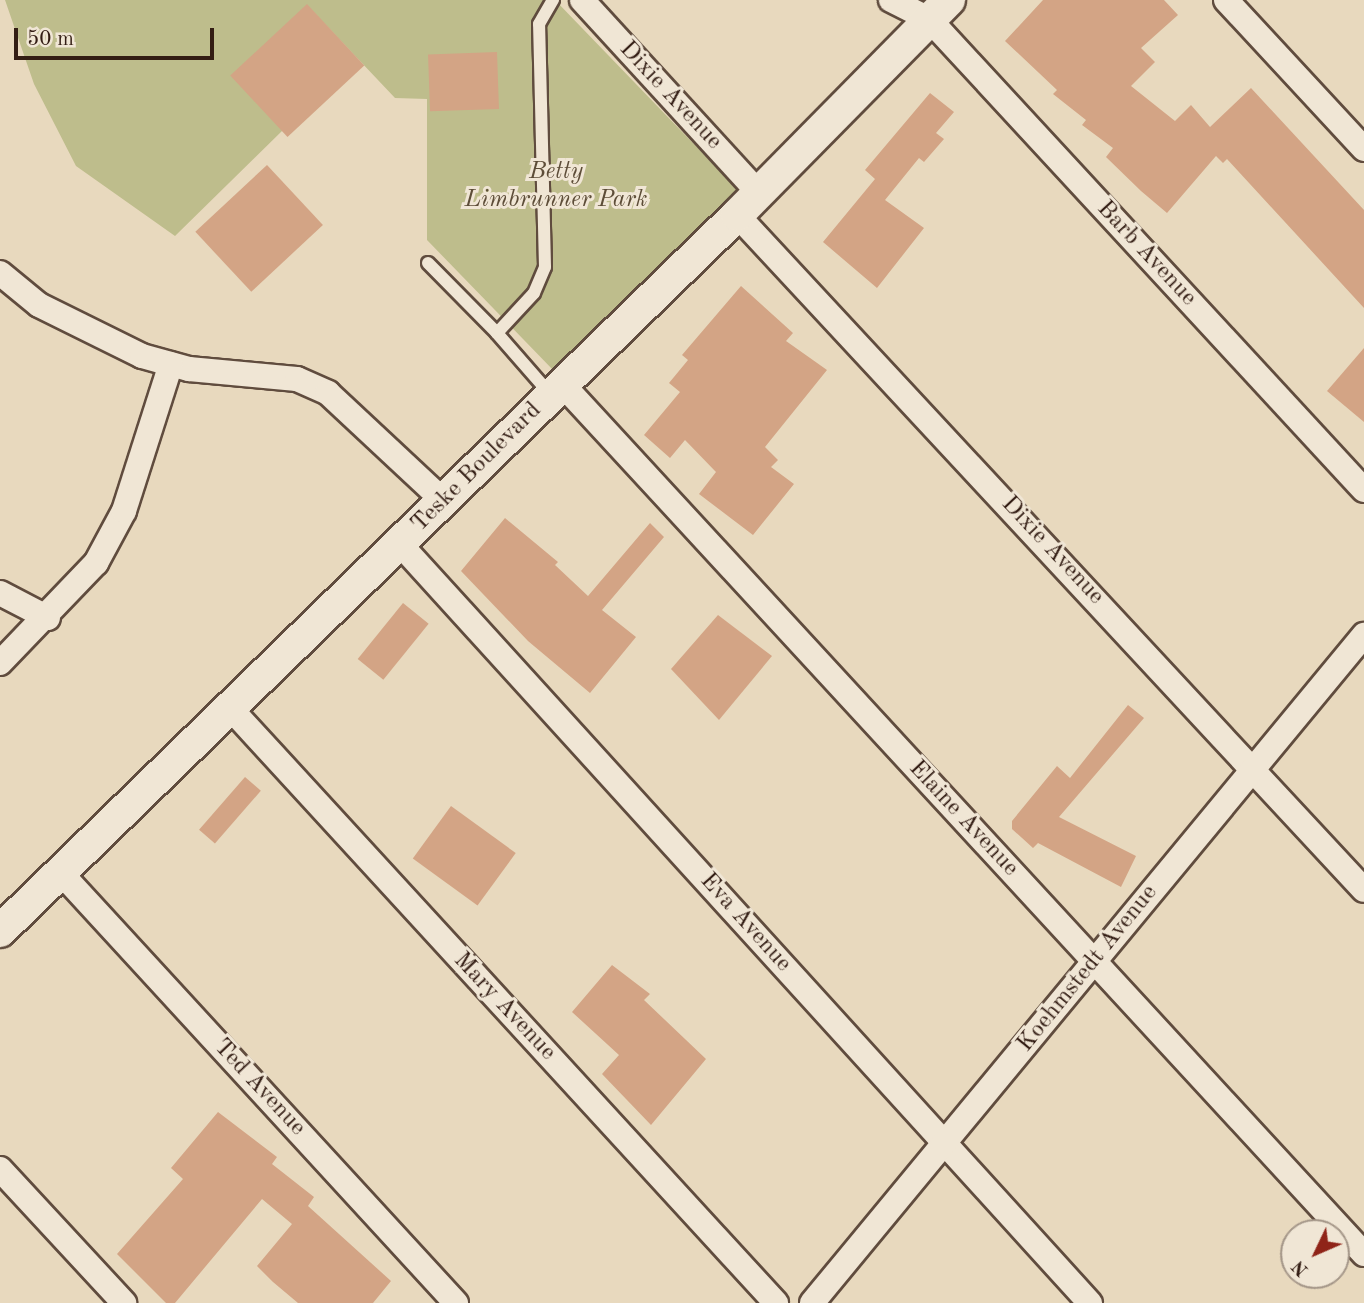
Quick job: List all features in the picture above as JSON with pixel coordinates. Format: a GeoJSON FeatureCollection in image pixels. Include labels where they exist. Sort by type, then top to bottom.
{"type":"FeatureCollection","features":[{"type":"Feature","properties":{"kind":"street","name":"Dixie Avenue"},"geometry":{"type":"LineString","coordinates":[[582,0],[748,204],[1364,890]]}},
{"type":"Feature","properties":{"kind":"street"},"geometry":{"type":"LineString","coordinates":[[891,0],[939,9]]}},
{"type":"Feature","properties":{"kind":"street"},"geometry":{"type":"LineString","coordinates":[[1226,0],[1364,149]]}},
{"type":"Feature","properties":{"kind":"street","name":"Teske Boulevard"},"geometry":{"type":"LineString","coordinates":[[0,931],[232,710],[748,204],[939,9]]}},
{"type":"Feature","properties":{"kind":"street","name":"Barb Avenue"},"geometry":{"type":"LineString","coordinates":[[939,9],[1364,490]]}},
{"type":"Feature","properties":{"kind":"street"},"geometry":{"type":"LineString","coordinates":[[0,273],[38,305],[87,333],[172,364],[297,379],[328,393],[444,502]]}},
{"type":"Feature","properties":{"kind":"street"},"geometry":{"type":"LineString","coordinates":[[0,663],[48,618],[96,563],[124,511],[172,364]]}},
{"type":"Feature","properties":{"kind":"street","name":"Elaine Avenue"},"geometry":{"type":"LineString","coordinates":[[557,390],[1094,961],[1364,1254]]}},
{"type":"Feature","properties":{"kind":"street","name":"Eva Avenue"},"geometry":{"type":"LineString","coordinates":[[400,544],[1090,1303]]}},
{"type":"Feature","properties":{"kind":"street"},"geometry":{"type":"LineString","coordinates":[[0,593],[48,618]]}},
{"type":"Feature","properties":{"kind":"street","name":"Koehmstedt Avenue"},"geometry":{"type":"LineString","coordinates":[[812,1303],[1364,635]]}},
{"type":"Feature","properties":{"kind":"street","name":"Mary Avenue"},"geometry":{"type":"LineString","coordinates":[[232,710],[776,1303]]}},
{"type":"Feature","properties":{"kind":"street","name":"Ted Avenue"},"geometry":{"type":"LineString","coordinates":[[61,873],[456,1303]]}},
{"type":"Feature","properties":{"kind":"street"},"geometry":{"type":"LineString","coordinates":[[0,1169],[124,1303]]}},
{"type":"Feature","properties":{"kind":"lane"},"geometry":{"type":"LineString","coordinates":[[497,333],[534,293],[545,267],[539,24],[553,0]]}},
{"type":"Feature","properties":{"kind":"lane"},"geometry":{"type":"LineString","coordinates":[[428,263],[557,390]]}},
{"type":"Feature","properties":{"kind":"green space","name":"Betty Limbrunner Park"},"geometry":{"type":"Polygon","coordinates":[[[5,0],[555,0],[742,194],[555,372],[427,240],[427,99],[395,98],[307,5],[233,77],[283,130],[175,236],[76,166],[34,84],[5,0]]]}},
{"type":"Feature","properties":{"kind":"building"},"geometry":{"type":"Polygon","coordinates":[[[1043,0],[1164,0],[1178,15],[1141,48],[1155,62],[1131,86],[1175,121],[1191,105],[1210,127],[1251,88],[1364,210],[1364,308],[1227,159],[1223,163],[1216,156],[1167,213],[1141,191],[1106,157],[1113,148],[1082,125],[1086,120],[1053,94],[1057,90],[1005,41],[1043,0]]]}},
{"type":"Feature","properties":{"kind":"building"},"geometry":{"type":"Polygon","coordinates":[[[307,4],[364,65],[287,137],[230,76],[307,4]]]}},
{"type":"Feature","properties":{"kind":"building"},"geometry":{"type":"Polygon","coordinates":[[[497,52],[499,109],[430,111],[428,54],[497,52]]]}},
{"type":"Feature","properties":{"kind":"building"},"geometry":{"type":"Polygon","coordinates":[[[930,93],[954,112],[936,133],[944,139],[924,162],[919,158],[885,200],[924,228],[877,288],[823,242],[875,179],[865,170],[930,93]]]}},
{"type":"Feature","properties":{"kind":"building"},"geometry":{"type":"Polygon","coordinates":[[[267,165],[323,225],[251,292],[195,232],[267,165]]]}},
{"type":"Feature","properties":{"kind":"building"},"geometry":{"type":"Polygon","coordinates":[[[741,286],[793,333],[786,341],[827,370],[765,447],[778,460],[771,467],[794,484],[753,535],[699,494],[716,472],[685,440],[670,458],[644,435],[680,392],[669,383],[688,360],[682,355],[741,286]]]}},
{"type":"Feature","properties":{"kind":"building"},"geometry":{"type":"Polygon","coordinates":[[[1364,348],[1364,422],[1327,391],[1364,348]]]}},
{"type":"Feature","properties":{"kind":"building"},"geometry":{"type":"Polygon","coordinates":[[[505,518],[558,562],[555,565],[588,596],[650,523],[664,537],[602,610],[636,637],[590,693],[528,641],[461,571],[505,518]]]}},
{"type":"Feature","properties":{"kind":"building"},"geometry":{"type":"Polygon","coordinates":[[[403,603],[429,624],[383,680],[358,659],[403,603]]]}},
{"type":"Feature","properties":{"kind":"building"},"geometry":{"type":"Polygon","coordinates":[[[718,615],[772,656],[719,720],[671,669],[718,615]]]}},
{"type":"Feature","properties":{"kind":"building"},"geometry":{"type":"Polygon","coordinates":[[[1128,705],[1144,718],[1059,817],[1136,856],[1121,887],[1038,843],[1033,848],[1012,829],[1012,821],[1057,766],[1070,778],[1128,705]]]}},
{"type":"Feature","properties":{"kind":"building"},"geometry":{"type":"Polygon","coordinates":[[[245,777],[261,791],[215,844],[199,830],[245,777]]]}},
{"type":"Feature","properties":{"kind":"building"},"geometry":{"type":"Polygon","coordinates":[[[451,806],[516,853],[478,906],[413,859],[451,806]]]}},
{"type":"Feature","properties":{"kind":"building"},"geometry":{"type":"Polygon","coordinates":[[[612,965],[650,994],[644,1000],[706,1059],[651,1125],[602,1074],[619,1055],[572,1012],[612,965]]]}},
{"type":"Feature","properties":{"kind":"building"},"geometry":{"type":"Polygon","coordinates":[[[218,1112],[277,1157],[272,1164],[314,1197],[308,1206],[391,1281],[373,1303],[298,1303],[273,1282],[257,1266],[292,1224],[262,1199],[175,1303],[166,1303],[117,1254],[183,1179],[171,1168],[218,1112]]]}}]}
